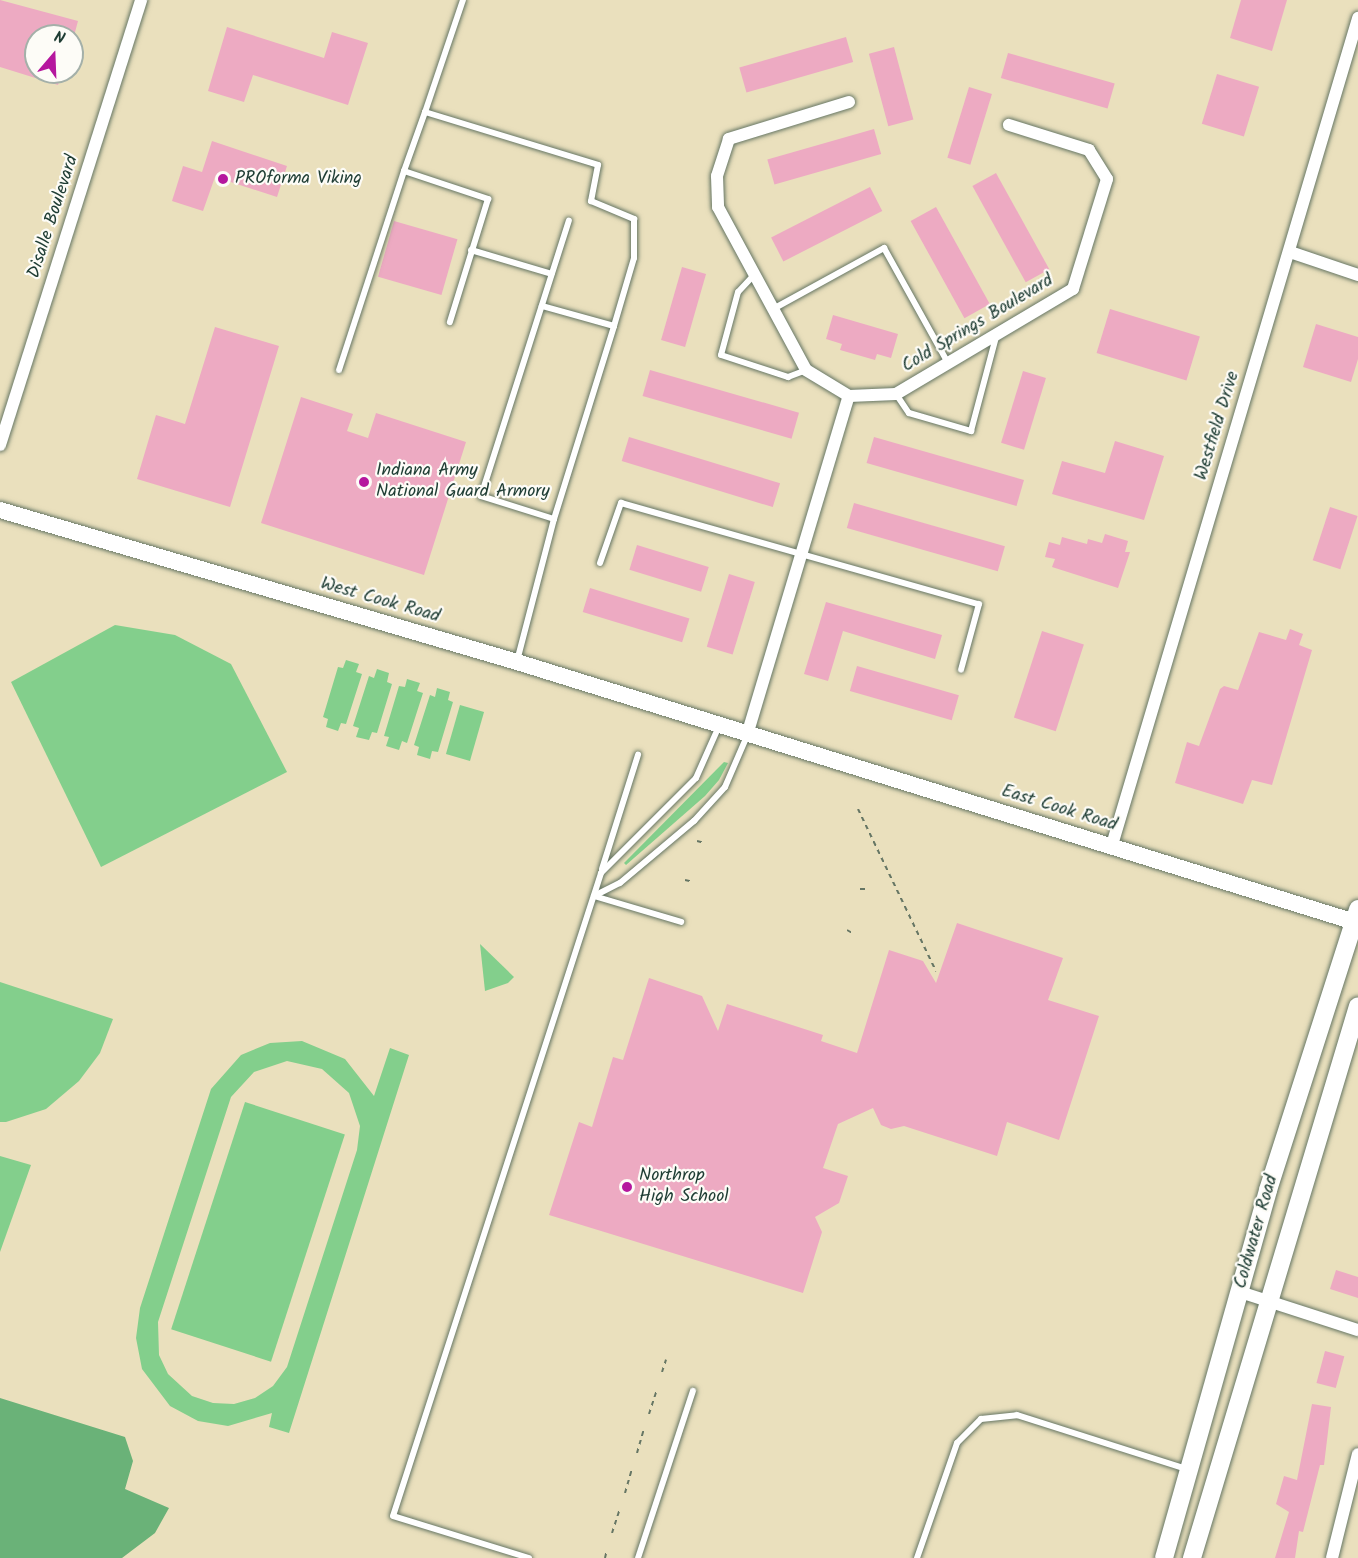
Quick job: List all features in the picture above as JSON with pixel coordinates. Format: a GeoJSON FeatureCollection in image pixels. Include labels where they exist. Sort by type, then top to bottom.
{"type":"FeatureCollection","features":[{"type":"Feature","properties":{"kind":"main road","name":"West Cook Road"},"geometry":{"type":"LineString","coordinates":[[0,510],[517,662],[747,735]]}},
{"type":"Feature","properties":{"kind":"main road","name":"East Cook Road"},"geometry":{"type":"LineString","coordinates":[[747,735],[1357,918]]}},
{"type":"Feature","properties":{"kind":"main road","name":"Coldwater Road"},"geometry":{"type":"LineString","coordinates":[[1164,1558],[1308,1060],[1357,918]]}},
{"type":"Feature","properties":{"kind":"main road","name":"Coldwater Road"},"geometry":{"type":"LineString","coordinates":[[1192,1558],[1271,1302],[1358,1006]]}},
{"type":"Feature","properties":{"kind":"street","name":"Disalle Boulevard"},"geometry":{"type":"LineString","coordinates":[[0,445],[141,0]]}},
{"type":"Feature","properties":{"kind":"street","name":"Westfield Drive"},"geometry":{"type":"LineString","coordinates":[[1112,845],[1358,18]]}},
{"type":"Feature","properties":{"kind":"street"},"geometry":{"type":"LineString","coordinates":[[747,735],[804,555],[849,396],[806,370],[717,207],[717,176],[729,139],[849,102]]}},
{"type":"Feature","properties":{"kind":"street","name":"Cold Springs Boulevard"},"geometry":{"type":"LineString","coordinates":[[849,396],[896,394],[1073,289],[1107,179],[1089,150],[1009,125]]}},
{"type":"Feature","properties":{"kind":"street"},"geometry":{"type":"LineString","coordinates":[[1290,252],[1358,275]]}},
{"type":"Feature","properties":{"kind":"street"},"geometry":{"type":"LineString","coordinates":[[1240,1292],[1358,1330]]}},
{"type":"Feature","properties":{"kind":"street"},"geometry":{"type":"LineString","coordinates":[[1332,1558],[1358,1454]]}},
{"type":"Feature","properties":{"kind":"lane"},"geometry":{"type":"LineString","coordinates":[[339,370],[463,0]]}},
{"type":"Feature","properties":{"kind":"lane"},"geometry":{"type":"LineString","coordinates":[[425,112],[598,165],[591,201],[634,219],[634,258],[554,519],[517,662]]}},
{"type":"Feature","properties":{"kind":"lane"},"geometry":{"type":"LineString","coordinates":[[404,171],[488,199],[450,322]]}},
{"type":"Feature","properties":{"kind":"lane"},"geometry":{"type":"LineString","coordinates":[[554,519],[481,496],[569,221]]}},
{"type":"Feature","properties":{"kind":"lane"},"geometry":{"type":"LineString","coordinates":[[773,309],[884,248],[948,363]]}},
{"type":"Feature","properties":{"kind":"lane"},"geometry":{"type":"LineString","coordinates":[[471,250],[552,274]]}},
{"type":"Feature","properties":{"kind":"lane"},"geometry":{"type":"LineString","coordinates":[[754,275],[738,292],[721,355],[788,377],[806,370]]}},
{"type":"Feature","properties":{"kind":"lane"},"geometry":{"type":"LineString","coordinates":[[542,306],[614,326]]}},
{"type":"Feature","properties":{"kind":"lane"},"geometry":{"type":"LineString","coordinates":[[896,394],[909,413],[971,431],[996,334]]}},
{"type":"Feature","properties":{"kind":"lane"},"geometry":{"type":"LineString","coordinates":[[600,563],[621,503],[979,604],[961,670]]}},
{"type":"Feature","properties":{"kind":"lane"},"geometry":{"type":"LineString","coordinates":[[601,873],[696,778],[719,726]]}},
{"type":"Feature","properties":{"kind":"lane"},"geometry":{"type":"LineString","coordinates":[[594,896],[620,884],[694,821],[725,787],[747,735]]}},
{"type":"Feature","properties":{"kind":"lane"},"geometry":{"type":"LineString","coordinates":[[530,1558],[393,1516],[638,755]]}},
{"type":"Feature","properties":{"kind":"lane"},"geometry":{"type":"LineString","coordinates":[[594,896],[681,922]]}},
{"type":"Feature","properties":{"kind":"lane"},"geometry":{"type":"LineString","coordinates":[[638,1558],[693,1391]]}},
{"type":"Feature","properties":{"kind":"lane"},"geometry":{"type":"LineString","coordinates":[[917,1558],[945,1470],[957,1443],[972,1424],[1002,1415],[1017,1415],[1190,1470]]}},
{"type":"Feature","properties":{"kind":"path"},"geometry":{"type":"LineString","coordinates":[[858,809],[936,971]]}},
{"type":"Feature","properties":{"kind":"path"},"geometry":{"type":"LineString","coordinates":[[697,841],[705,843]]}},
{"type":"Feature","properties":{"kind":"path"},"geometry":{"type":"LineString","coordinates":[[685,880],[694,882]]}},
{"type":"Feature","properties":{"kind":"path"},"geometry":{"type":"LineString","coordinates":[[860,889],[869,889]]}},
{"type":"Feature","properties":{"kind":"path"},"geometry":{"type":"LineString","coordinates":[[847,930],[854,934]]}},
{"type":"Feature","properties":{"kind":"path"},"geometry":{"type":"LineString","coordinates":[[662,1372],[666,1360]]}},
{"type":"Feature","properties":{"kind":"path"},"geometry":{"type":"LineString","coordinates":[[649,1414],[657,1389]]}},
{"type":"Feature","properties":{"kind":"path"},"geometry":{"type":"LineString","coordinates":[[637,1453],[644,1429]]}},
{"type":"Feature","properties":{"kind":"path"},"geometry":{"type":"LineString","coordinates":[[625,1493],[632,1469]]}},
{"type":"Feature","properties":{"kind":"path"},"geometry":{"type":"LineString","coordinates":[[612,1533],[620,1508]]}},
{"type":"Feature","properties":{"kind":"path"},"geometry":{"type":"LineString","coordinates":[[604,1558],[607,1549]]}},
{"type":"Feature","properties":{"kind":"green space"},"geometry":{"type":"Polygon","coordinates":[[[115,625],[175,635],[231,664],[287,772],[101,867],[11,682],[115,625]]]}},
{"type":"Feature","properties":{"kind":"green space"},"geometry":{"type":"Polygon","coordinates":[[[346,660],[359,664],[356,672],[362,674],[346,724],[341,723],[338,731],[326,727],[328,719],[323,717],[338,667],[343,668],[346,660]]]}},
{"type":"Feature","properties":{"kind":"green space"},"geometry":{"type":"Polygon","coordinates":[[[377,669],[389,673],[387,682],[392,684],[377,733],[372,732],[369,740],[356,737],[359,728],[353,726],[369,676],[374,678],[377,669]]]}},
{"type":"Feature","properties":{"kind":"green space"},"geometry":{"type":"Polygon","coordinates":[[[407,679],[420,683],[417,691],[423,693],[407,743],[402,741],[399,750],[386,746],[389,737],[384,736],[399,686],[405,687],[407,679]]]}},
{"type":"Feature","properties":{"kind":"green space"},"geometry":{"type":"Polygon","coordinates":[[[437,688],[450,692],[448,700],[453,702],[438,752],[432,751],[430,759],[417,755],[419,747],[414,745],[430,695],[435,697],[437,688]]]}},
{"type":"Feature","properties":{"kind":"green space"},"geometry":{"type":"Polygon","coordinates":[[[460,705],[484,712],[470,761],[446,754],[460,705]]]}},
{"type":"Feature","properties":{"kind":"green space"},"geometry":{"type":"Polygon","coordinates":[[[724,762],[728,763],[719,780],[705,796],[626,865],[624,863],[724,762]]]}},
{"type":"Feature","properties":{"kind":"green space"},"geometry":{"type":"Polygon","coordinates":[[[480,944],[514,977],[508,983],[485,991],[480,944]]]}},
{"type":"Feature","properties":{"kind":"green space"},"geometry":{"type":"Polygon","coordinates":[[[0,982],[113,1019],[100,1053],[79,1081],[46,1109],[6,1122],[0,1122],[0,982]]]}},
{"type":"Feature","properties":{"kind":"green space"},"geometry":{"type":"Polygon","coordinates":[[[302,1041],[345,1059],[374,1096],[390,1048],[409,1055],[289,1433],[269,1427],[272,1413],[228,1426],[198,1421],[170,1406],[142,1369],[136,1338],[140,1308],[211,1089],[241,1055],[270,1043],[302,1041]],[[287,1061],[254,1072],[231,1097],[158,1322],[159,1355],[168,1374],[192,1396],[213,1403],[234,1404],[255,1398],[273,1386],[287,1367],[357,1150],[360,1126],[349,1093],[322,1069],[287,1061]]]}},
{"type":"Feature","properties":{"kind":"green space"},"geometry":{"type":"Polygon","coordinates":[[[245,1102],[345,1134],[271,1362],[171,1329],[245,1102]]]}},
{"type":"Feature","properties":{"kind":"green space"},"geometry":{"type":"Polygon","coordinates":[[[0,1156],[31,1165],[0,1252],[0,1156]]]}},
{"type":"Feature","properties":{"kind":"green space"},"geometry":{"type":"Polygon","coordinates":[[[0,1398],[125,1437],[133,1461],[125,1489],[169,1508],[155,1533],[122,1558],[0,1558],[0,1398]]]}},
{"type":"Feature","properties":{"kind":"building"},"geometry":{"type":"Polygon","coordinates":[[[0,0],[78,21],[77,24],[24,24],[24,74],[0,67],[0,0]]]}},
{"type":"Feature","properties":{"kind":"building"},"geometry":{"type":"Polygon","coordinates":[[[1241,0],[1287,0],[1272,51],[1230,38],[1241,0]]]}},
{"type":"Feature","properties":{"kind":"building"},"geometry":{"type":"Polygon","coordinates":[[[227,27],[324,58],[332,32],[368,43],[348,105],[253,75],[244,102],[208,91],[227,27]]]}},
{"type":"Feature","properties":{"kind":"building"},"geometry":{"type":"Polygon","coordinates":[[[846,37],[853,62],[746,93],[739,68],[846,37]]]}},
{"type":"Feature","properties":{"kind":"building"},"geometry":{"type":"Polygon","coordinates":[[[894,47],[913,119],[888,126],[869,54],[894,47]]]}},
{"type":"Feature","properties":{"kind":"building"},"geometry":{"type":"Polygon","coordinates":[[[1008,53],[1115,84],[1108,109],[1001,78],[1008,53]]]}},
{"type":"Feature","properties":{"kind":"building"},"geometry":{"type":"Polygon","coordinates":[[[1217,74],[1259,87],[1244,137],[1202,124],[1217,74]]]}},
{"type":"Feature","properties":{"kind":"building"},"geometry":{"type":"Polygon","coordinates":[[[969,87],[992,94],[970,165],[947,158],[969,87]]]}},
{"type":"Feature","properties":{"kind":"building"},"geometry":{"type":"Polygon","coordinates":[[[874,129],[881,154],[774,185],[767,160],[874,129]]]}},
{"type":"Feature","properties":{"kind":"building"},"geometry":{"type":"Polygon","coordinates":[[[212,141],[287,166],[277,197],[215,177],[203,211],[172,201],[183,166],[202,172],[212,141]]]}},
{"type":"Feature","properties":{"kind":"building"},"geometry":{"type":"Polygon","coordinates":[[[996,173],[1049,269],[1026,282],[972,186],[996,173]]]}},
{"type":"Feature","properties":{"kind":"building"},"geometry":{"type":"Polygon","coordinates":[[[870,187],[882,211],[783,261],[771,237],[870,187]]]}},
{"type":"Feature","properties":{"kind":"building"},"geometry":{"type":"Polygon","coordinates":[[[936,207],[990,304],[964,318],[911,221],[936,207]]]}},
{"type":"Feature","properties":{"kind":"building"},"geometry":{"type":"Polygon","coordinates":[[[394,221],[457,239],[441,295],[378,277],[394,221]]]}},
{"type":"Feature","properties":{"kind":"building"},"geometry":{"type":"Polygon","coordinates":[[[682,267],[706,274],[685,347],[661,340],[682,267]]]}},
{"type":"Feature","properties":{"kind":"building"},"geometry":{"type":"Polygon","coordinates":[[[1110,309],[1200,336],[1186,380],[1097,353],[1110,309]]]}},
{"type":"Feature","properties":{"kind":"building"},"geometry":{"type":"Polygon","coordinates":[[[833,315],[898,334],[891,358],[877,354],[875,360],[840,350],[842,344],[826,339],[833,315]]]}},
{"type":"Feature","properties":{"kind":"building"},"geometry":{"type":"Polygon","coordinates":[[[1316,324],[1358,337],[1358,359],[1351,382],[1303,367],[1316,324]]]}},
{"type":"Feature","properties":{"kind":"building"},"geometry":{"type":"Polygon","coordinates":[[[215,327],[279,346],[230,507],[137,479],[156,415],[185,424],[215,327]]]}},
{"type":"Feature","properties":{"kind":"building"},"geometry":{"type":"Polygon","coordinates":[[[650,370],[799,413],[792,439],[643,396],[650,370]]]}},
{"type":"Feature","properties":{"kind":"building"},"geometry":{"type":"Polygon","coordinates":[[[1023,371],[1046,378],[1024,450],[1001,443],[1023,371]]]}},
{"type":"Feature","properties":{"kind":"building","name":"Indiana Army National Guard Armory"},"geometry":{"type":"Polygon","coordinates":[[[301,397],[353,414],[347,431],[368,438],[376,413],[466,442],[424,575],[261,523],[301,397]]]}},
{"type":"Feature","properties":{"kind":"building"},"geometry":{"type":"Polygon","coordinates":[[[629,437],[780,483],[773,507],[622,461],[629,437]]]}},
{"type":"Feature","properties":{"kind":"building"},"geometry":{"type":"Polygon","coordinates":[[[874,437],[1024,480],[1017,506],[867,463],[874,437]]]}},
{"type":"Feature","properties":{"kind":"building"},"geometry":{"type":"Polygon","coordinates":[[[1115,441],[1164,456],[1144,520],[1052,494],[1062,461],[1105,473],[1115,441]]]}},
{"type":"Feature","properties":{"kind":"building"},"geometry":{"type":"Polygon","coordinates":[[[854,503],[1005,546],[998,571],[847,528],[854,503]]]}},
{"type":"Feature","properties":{"kind":"building"},"geometry":{"type":"Polygon","coordinates":[[[1330,507],[1358,516],[1340,569],[1313,560],[1330,507]]]}},
{"type":"Feature","properties":{"kind":"building"},"geometry":{"type":"Polygon","coordinates":[[[1105,534],[1128,541],[1125,552],[1130,552],[1118,588],[1052,567],[1055,559],[1045,557],[1049,542],[1060,545],[1062,537],[1087,544],[1088,539],[1102,543],[1105,534]]]}},
{"type":"Feature","properties":{"kind":"building"},"geometry":{"type":"Polygon","coordinates":[[[637,545],[709,567],[701,592],[629,570],[637,545]]]}},
{"type":"Feature","properties":{"kind":"building"},"geometry":{"type":"Polygon","coordinates":[[[729,574],[755,582],[733,655],[707,647],[729,574]]]}},
{"type":"Feature","properties":{"kind":"building"},"geometry":{"type":"Polygon","coordinates":[[[590,588],[689,618],[682,642],[583,612],[590,588]]]}},
{"type":"Feature","properties":{"kind":"building"},"geometry":{"type":"Polygon","coordinates":[[[826,602],[942,635],[935,659],[843,631],[828,681],[804,674],[826,602]]]}},
{"type":"Feature","properties":{"kind":"building"},"geometry":{"type":"Polygon","coordinates":[[[1290,629],[1303,634],[1299,645],[1312,650],[1272,785],[1252,780],[1243,804],[1175,783],[1187,742],[1199,746],[1220,689],[1224,686],[1238,690],[1259,632],[1286,640],[1290,629]]]}},
{"type":"Feature","properties":{"kind":"building"},"geometry":{"type":"Polygon","coordinates":[[[1042,631],[1084,645],[1056,731],[1014,718],[1042,631]]]}},
{"type":"Feature","properties":{"kind":"building"},"geometry":{"type":"Polygon","coordinates":[[[857,666],[959,695],[952,720],[850,691],[857,666]]]}},
{"type":"Feature","properties":{"kind":"building","name":"Northrop High School"},"geometry":{"type":"Polygon","coordinates":[[[957,923],[1063,958],[1048,1000],[1099,1016],[1059,1140],[1007,1122],[997,1156],[904,1126],[891,1129],[881,1125],[873,1108],[838,1124],[823,1168],[848,1176],[839,1203],[815,1217],[822,1232],[803,1293],[549,1215],[579,1122],[592,1127],[613,1057],[623,1060],[649,978],[702,996],[718,1031],[727,1004],[823,1035],[821,1041],[857,1053],[889,950],[923,961],[936,983],[957,923]]]}},
{"type":"Feature","properties":{"kind":"building"},"geometry":{"type":"Polygon","coordinates":[[[1336,1270],[1358,1277],[1358,1298],[1330,1289],[1336,1270]]]}},
{"type":"Feature","properties":{"kind":"building"},"geometry":{"type":"Polygon","coordinates":[[[1325,1351],[1344,1356],[1336,1388],[1316,1383],[1325,1351]]]}},
{"type":"Feature","properties":{"kind":"building"},"geometry":{"type":"Polygon","coordinates":[[[1312,1404],[1331,1407],[1324,1465],[1320,1465],[1303,1532],[1299,1531],[1295,1558],[1275,1558],[1289,1512],[1276,1504],[1284,1476],[1297,1480],[1312,1404]]]}},
{"type":"Feature","properties":{"kind":"place","name":"PROforma Viking"},"geometry":{"type":"Point","coordinates":[223,179]}},
{"type":"Feature","properties":{"kind":"place","name":"Indiana Army National Guard Armory"},"geometry":{"type":"Point","coordinates":[364,482]}},
{"type":"Feature","properties":{"kind":"place","name":"Northrop High School"},"geometry":{"type":"Point","coordinates":[627,1187]}}]}
